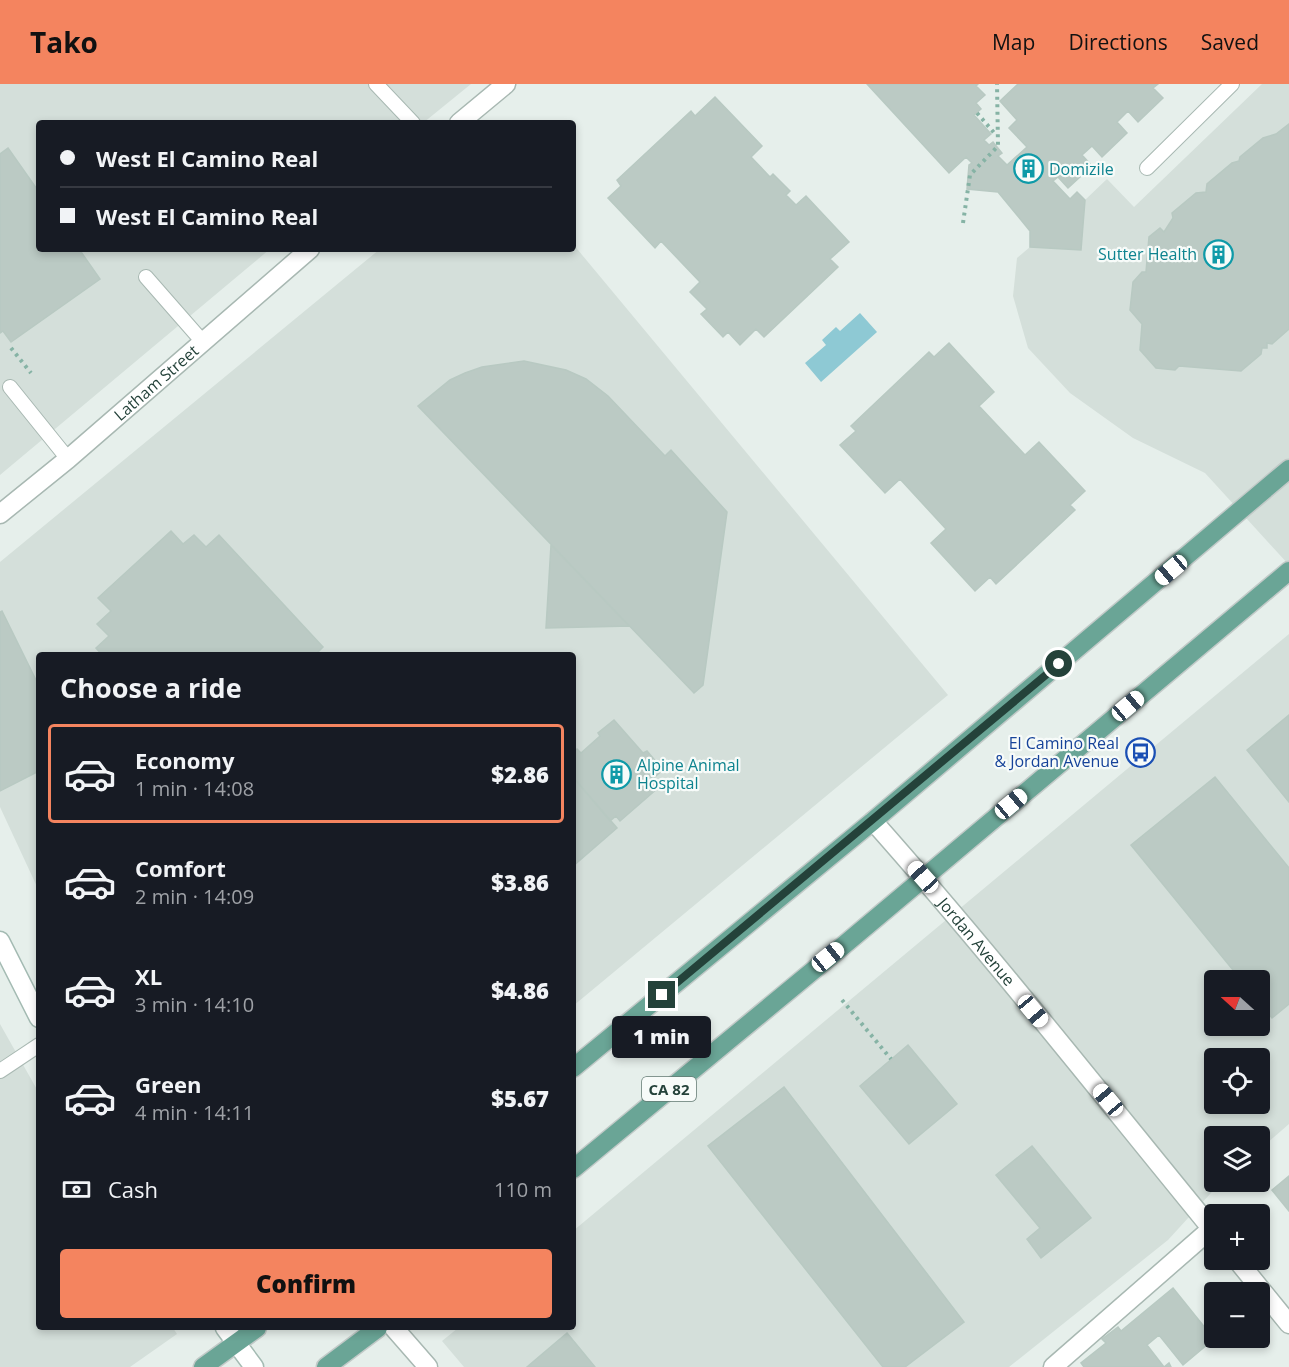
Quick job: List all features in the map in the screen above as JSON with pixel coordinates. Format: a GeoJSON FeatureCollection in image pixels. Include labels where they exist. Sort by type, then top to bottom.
{"type":"FeatureCollection","features":[{"type":"Feature","properties":{"kind":"main road"},"geometry":{"type":"LineString","coordinates":[[576,1066],[873,821],[1289,470]]}},
{"type":"Feature","properties":{"kind":"main road","name":"CA 82"},"geometry":{"type":"LineString","coordinates":[[576,1166],[1289,571]]}},
{"type":"Feature","properties":{"kind":"main road"},"geometry":{"type":"LineString","coordinates":[[203,1367],[254,1330]]}},
{"type":"Feature","properties":{"kind":"main road"},"geometry":{"type":"LineString","coordinates":[[326,1367],[375,1330]]}},
{"type":"Feature","properties":{"kind":"street"},"geometry":{"type":"LineString","coordinates":[[463,120],[506,84]]}},
{"type":"Feature","properties":{"kind":"street","name":"Latham Street"},"geometry":{"type":"LineString","coordinates":[[0,514],[68,459],[307,252]]}},
{"type":"Feature","properties":{"kind":"street","name":"Jordan Avenue"},"geometry":{"type":"LineString","coordinates":[[873,821],[923,877],[1204,1220]]}},
{"type":"Feature","properties":{"kind":"street"},"geometry":{"type":"LineString","coordinates":[[0,941],[36,1011]]}},
{"type":"Feature","properties":{"kind":"street"},"geometry":{"type":"LineString","coordinates":[[1061,1364],[1204,1239]]}},
{"type":"Feature","properties":{"kind":"street"},"geometry":{"type":"LineString","coordinates":[[1245,1270],[1289,1324]]}},
{"type":"Feature","properties":{"kind":"street"},"geometry":{"type":"LineString","coordinates":[[227,1330],[254,1367]]}},
{"type":"Feature","properties":{"kind":"street"},"geometry":{"type":"LineString","coordinates":[[396,1330],[428,1367]]}},
{"type":"Feature","properties":{"kind":"lane"},"geometry":{"type":"LineString","coordinates":[[376,84],[410,120]]}},
{"type":"Feature","properties":{"kind":"lane"},"geometry":{"type":"LineString","coordinates":[[1147,168],[1233,84]]}},
{"type":"Feature","properties":{"kind":"lane"},"geometry":{"type":"LineString","coordinates":[[146,277],[202,342]]}},
{"type":"Feature","properties":{"kind":"lane"},"geometry":{"type":"LineString","coordinates":[[10,387],[68,459]]}},
{"type":"Feature","properties":{"kind":"lane"},"geometry":{"type":"LineString","coordinates":[[0,1071],[36,1048]]}},
{"type":"Feature","properties":{"kind":"path"},"geometry":{"type":"LineString","coordinates":[[963,223],[970,175],[998,146],[997,84]]}},
{"type":"Feature","properties":{"kind":"path"},"geometry":{"type":"LineString","coordinates":[[977,113],[997,135]]}},
{"type":"Feature","properties":{"kind":"path"},"geometry":{"type":"LineString","coordinates":[[842,1000],[891,1059]]}},
{"type":"Feature","properties":{"kind":"shaded area"},"geometry":{"type":"Polygon","coordinates":[[[0,84],[471,84],[427,120],[36,120],[36,252],[266,252],[0,475],[0,84]]]}},
{"type":"Feature","properties":{"kind":"shaded area"},"geometry":{"type":"Polygon","coordinates":[[[1262,84],[1289,84],[1289,565],[1205,473],[1133,438],[1070,393],[1028,348],[1013,296],[1017,258],[1030,247],[1080,250],[1085,200],[1107,179],[1134,207],[1262,84]]]}},
{"type":"Feature","properties":{"kind":"shaded area"},"geometry":{"type":"Polygon","coordinates":[[[576,248],[948,695],[576,1004],[576,652],[36,652],[36,885],[0,807],[0,562],[376,252],[576,252],[576,248]]]}},
{"type":"Feature","properties":{"kind":"shaded area"},"geometry":{"type":"Polygon","coordinates":[[[1289,634],[1289,1124],[1270,1140],[1270,1126],[1204,1126],[1204,1192],[1212,1192],[1168,1240],[1009,1367],[464,1367],[442,1341],[456,1330],[576,1330],[576,1228],[1289,634]]]}},
{"type":"Feature","properties":{"kind":"shaded area"},"geometry":{"type":"Polygon","coordinates":[[[0,1024],[36,1088],[36,1330],[174,1330],[177,1334],[130,1367],[0,1367],[0,1024]]]}},
{"type":"Feature","properties":{"kind":"water"},"geometry":{"type":"Polygon","coordinates":[[[860,313],[877,332],[821,382],[805,363],[826,345],[822,340],[836,327],[840,331],[860,313]]]}},
{"type":"Feature","properties":{"kind":"building","name":"Domizile"},"geometry":{"type":"Polygon","coordinates":[[[867,84],[978,84],[976,86],[985,95],[976,103],[981,109],[974,115],[991,134],[984,140],[989,145],[993,142],[1002,153],[998,156],[1007,165],[1027,147],[1009,128],[1017,120],[1000,101],[1018,84],[1158,84],[1153,88],[1163,98],[1138,122],[1128,111],[1117,122],[1127,133],[1102,157],[1092,146],[1082,155],[1092,166],[1068,188],[1058,177],[1053,181],[1070,199],[1077,192],[1085,200],[1081,250],[1030,247],[1030,231],[998,192],[967,189],[969,165],[972,163],[966,157],[949,173],[867,84]]]}},
{"type":"Feature","properties":{"kind":"building"},"geometry":{"type":"Polygon","coordinates":[[[715,97],[762,146],[751,157],[770,177],[773,174],[790,191],[786,195],[796,205],[806,196],[849,242],[830,259],[838,267],[764,337],[756,329],[740,345],[728,332],[723,337],[701,314],[707,309],[690,292],[700,282],[661,241],[655,248],[608,198],[621,186],[617,180],[691,111],[695,116],[715,97]]]}},
{"type":"Feature","properties":{"kind":"building","name":"Sutter Health"},"geometry":{"type":"Polygon","coordinates":[[[1289,124],[1289,329],[1272,344],[1267,343],[1267,348],[1262,348],[1261,354],[1241,371],[1179,366],[1175,370],[1156,368],[1140,350],[1142,324],[1130,310],[1133,282],[1142,272],[1146,272],[1149,237],[1160,228],[1164,232],[1173,218],[1172,213],[1196,193],[1206,192],[1207,184],[1232,163],[1239,161],[1240,157],[1263,138],[1276,134],[1289,124]]]}},
{"type":"Feature","properties":{"kind":"building"},"geometry":{"type":"Polygon","coordinates":[[[8,148],[36,188],[36,252],[81,252],[100,279],[11,342],[3,331],[0,333],[0,154],[8,148]]]}},
{"type":"Feature","properties":{"kind":"building"},"geometry":{"type":"Polygon","coordinates":[[[949,343],[994,392],[979,406],[1025,455],[1039,442],[1085,491],[1070,505],[1075,510],[996,584],[990,577],[975,591],[931,543],[946,529],[900,479],[885,493],[840,445],[856,431],[851,426],[929,352],[934,357],[949,343]]]}},
{"type":"Feature","properties":{"kind":"building"},"geometry":{"type":"Polygon","coordinates":[[[524,361],[566,370],[586,379],[608,396],[665,456],[671,450],[727,512],[703,685],[694,693],[418,406],[450,380],[465,373],[482,367],[524,361]]]}},
{"type":"Feature","properties":{"kind":"building"},"geometry":{"type":"Polygon","coordinates":[[[171,531],[183,544],[194,535],[206,547],[219,535],[323,647],[318,652],[100,652],[96,648],[109,636],[97,624],[111,611],[98,598],[171,531]]]}},
{"type":"Feature","properties":{"kind":"building"},"geometry":{"type":"Polygon","coordinates":[[[551,545],[629,626],[546,628],[551,545]]]}},
{"type":"Feature","properties":{"kind":"building"},"geometry":{"type":"Polygon","coordinates":[[[2,611],[36,680],[36,773],[0,791],[0,612],[2,611]]]}},
{"type":"Feature","properties":{"kind":"building"},"geometry":{"type":"Polygon","coordinates":[[[1289,715],[1289,802],[1247,750],[1289,715]]]}},
{"type":"Feature","properties":{"kind":"building","name":"Alpine Animal Hospital"},"geometry":{"type":"Polygon","coordinates":[[[614,720],[643,753],[647,751],[663,770],[651,780],[658,788],[620,821],[616,816],[610,821],[576,781],[576,750],[581,753],[600,736],[598,733],[614,720]]]}},
{"type":"Feature","properties":{"kind":"building"},"geometry":{"type":"Polygon","coordinates":[[[1215,777],[1289,868],[1289,1004],[1272,1018],[1270,1016],[1270,970],[1233,970],[1131,845],[1215,777]]]}},
{"type":"Feature","properties":{"kind":"building"},"geometry":{"type":"Polygon","coordinates":[[[576,780],[617,828],[576,863],[576,780]]]}},
{"type":"Feature","properties":{"kind":"building"},"geometry":{"type":"Polygon","coordinates":[[[908,1045],[957,1104],[909,1144],[860,1086],[908,1045]]]}},
{"type":"Feature","properties":{"kind":"building"},"geometry":{"type":"Polygon","coordinates":[[[784,1087],[964,1322],[905,1367],[883,1367],[708,1146],[784,1087]]]}},
{"type":"Feature","properties":{"kind":"building"},"geometry":{"type":"Polygon","coordinates":[[[1032,1146],[1091,1218],[1041,1258],[1027,1239],[1040,1228],[996,1175],[1032,1146]]]}},
{"type":"Feature","properties":{"kind":"building"},"geometry":{"type":"Polygon","coordinates":[[[1289,1176],[1289,1211],[1272,1190],[1289,1176]]]}},
{"type":"Feature","properties":{"kind":"building"},"geometry":{"type":"Polygon","coordinates":[[[1173,1288],[1204,1327],[1204,1347],[1183,1365],[1159,1335],[1147,1345],[1164,1367],[1084,1367],[1081,1363],[1106,1343],[1102,1339],[1118,1327],[1121,1331],[1173,1288]]]}},
{"type":"Feature","properties":{"kind":"building"},"geometry":{"type":"Polygon","coordinates":[[[567,1333],[595,1367],[527,1367],[567,1333]]]}},
{"type":"Feature","properties":{"kind":"place","name":"Domizile"},"geometry":{"type":"Point","coordinates":[1028,169]}},
{"type":"Feature","properties":{"kind":"place","name":"Sutter Health"},"geometry":{"type":"Point","coordinates":[1218,254]}},
{"type":"Feature","properties":{"kind":"place","name":"El Camino Real & Jordan Avenue"},"geometry":{"type":"Point","coordinates":[1140,752]}},
{"type":"Feature","properties":{"kind":"place","name":"Alpine Animal Hospital"},"geometry":{"type":"Point","coordinates":[616,774]}},
{"type":"Feature","properties":{"kind":"route"},"geometry":{"type":"LineString","coordinates":[[662,995],[1059,664]]}}]}
